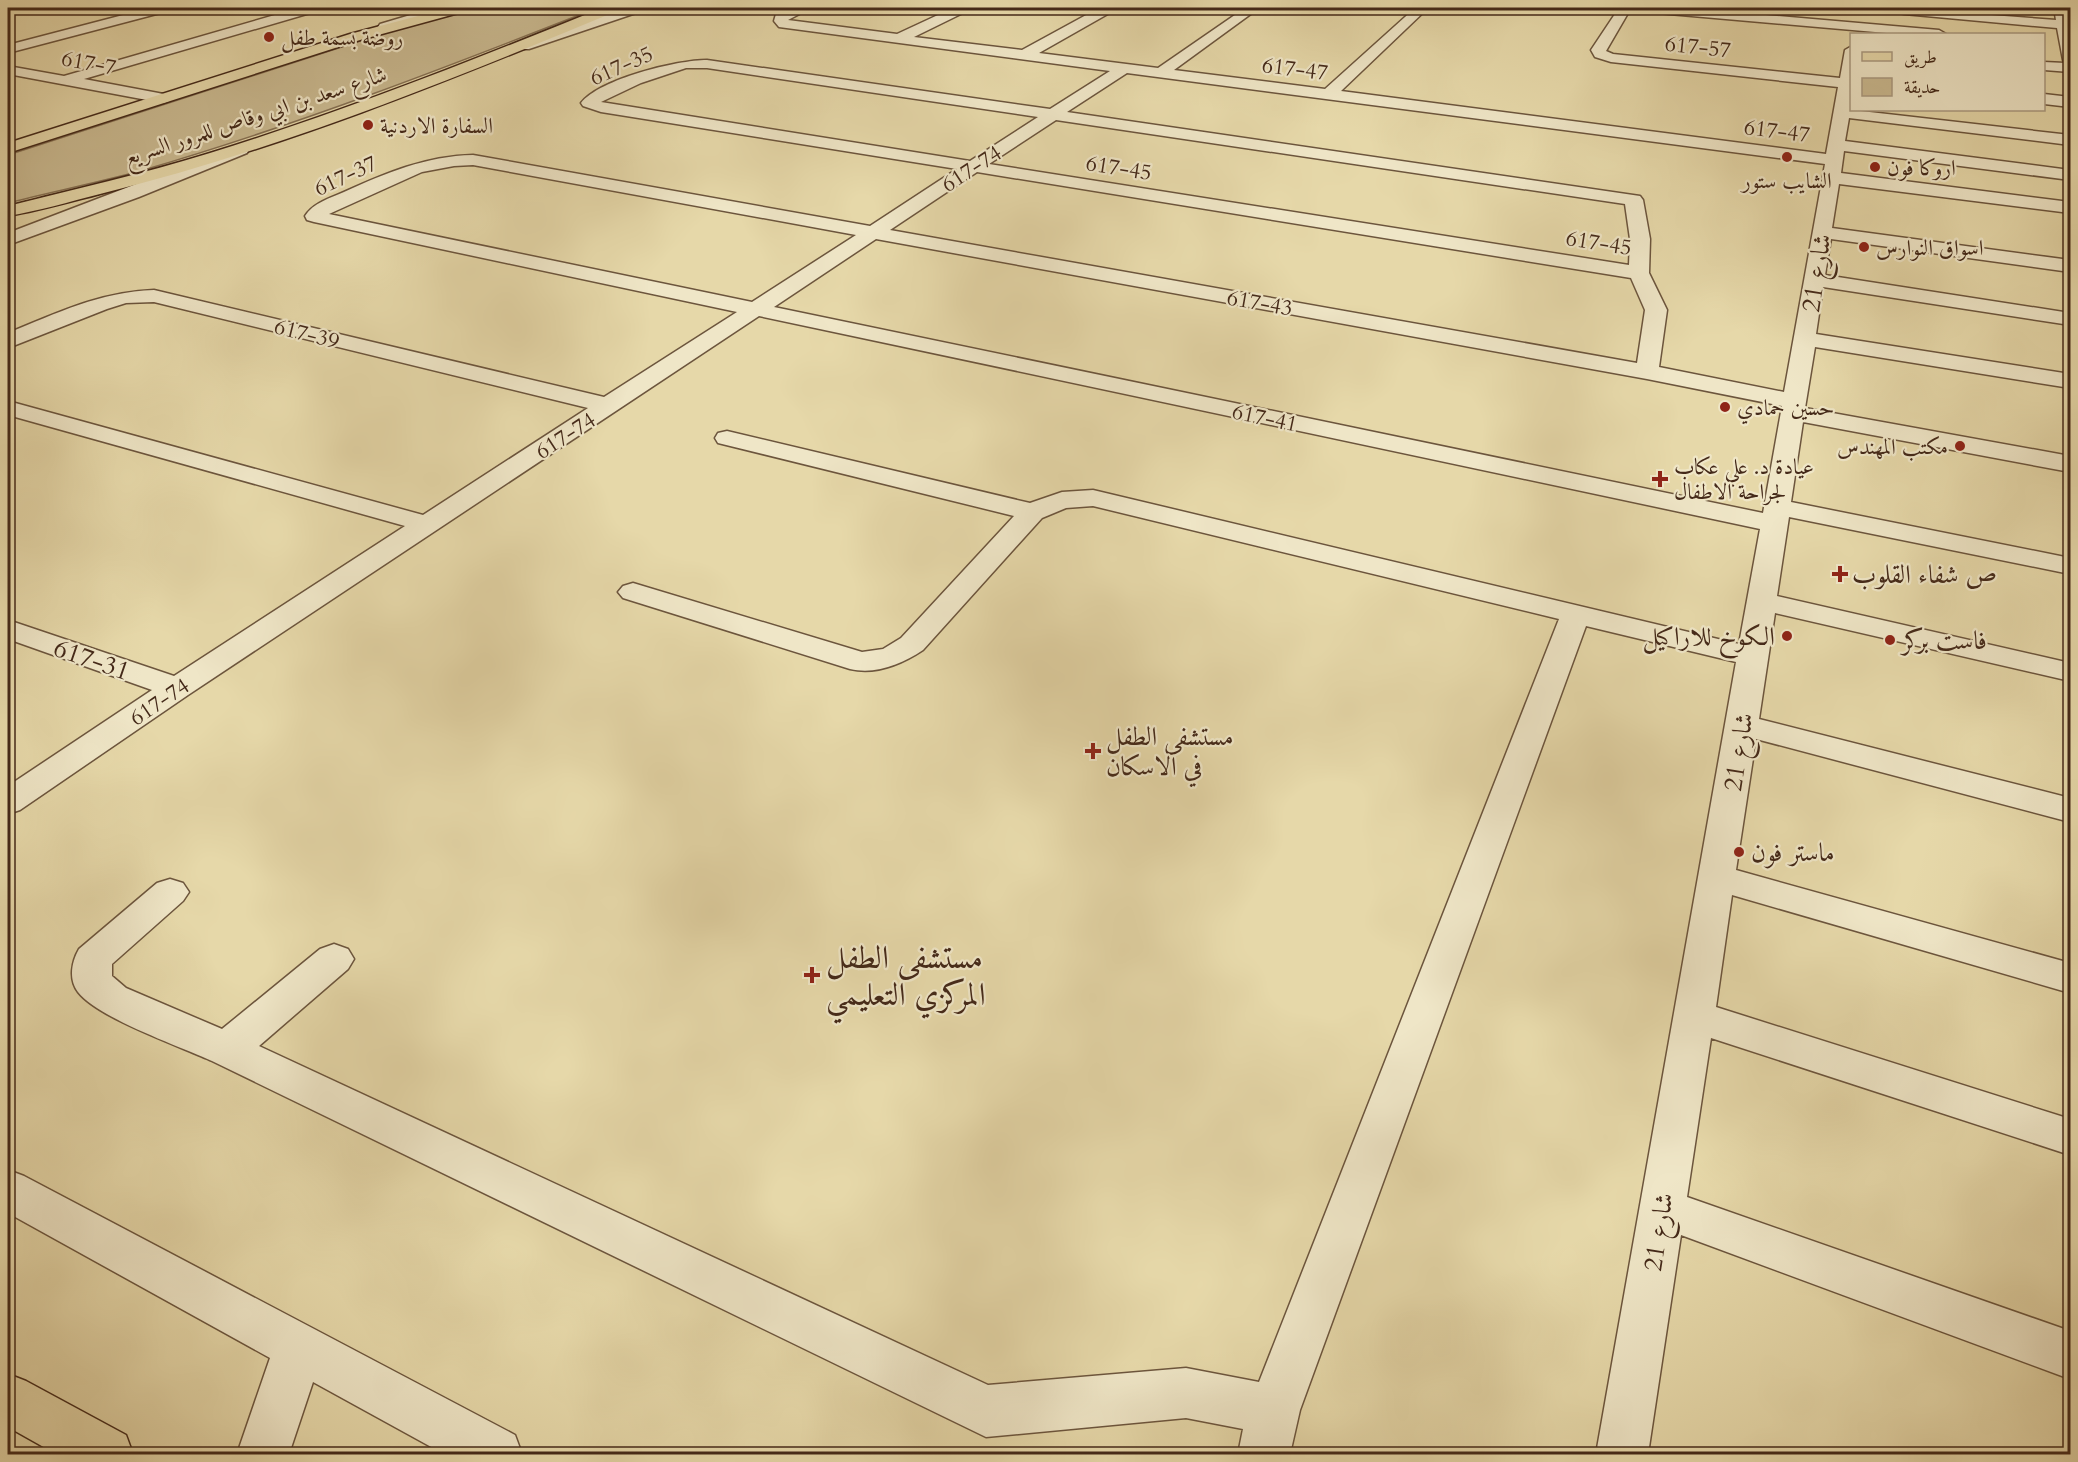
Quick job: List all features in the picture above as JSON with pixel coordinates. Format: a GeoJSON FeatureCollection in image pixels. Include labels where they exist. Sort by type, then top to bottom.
{"type":"FeatureCollection","features":[{"type":"Feature","properties":{"kind":"main road","name":"شارع سعد بن ابي وقاص للمرور السريع"},"geometry":{"type":"LineString","coordinates":[[8,148],[355,37],[461,8]]}},
{"type":"Feature","properties":{"kind":"main road","name":"شارع سعد بن ابي وقاص للمرور السريع"},"geometry":{"type":"LineString","coordinates":[[8,212],[132,181],[255,144],[485,59],[612,8]]}},
{"type":"Feature","properties":{"kind":"main road"},"geometry":{"type":"LineString","coordinates":[[8,1399],[107,1455]]}},
{"type":"Feature","properties":{"kind":"street"},"geometry":{"type":"LineString","coordinates":[[8,49],[163,8]]}},
{"type":"Feature","properties":{"kind":"street"},"geometry":{"type":"LineString","coordinates":[[65,80],[312,8]]}},
{"type":"Feature","properties":{"kind":"street"},"geometry":{"type":"LineString","coordinates":[[355,37],[446,8]]}},
{"type":"Feature","properties":{"kind":"street"},"geometry":{"type":"LineString","coordinates":[[485,59],[637,8]]}},
{"type":"Feature","properties":{"kind":"street","name":"617-47"},"geometry":{"type":"LineString","coordinates":[[804,8],[781,17],[781,21],[784,24],[1833,161]]}},
{"type":"Feature","properties":{"kind":"street"},"geometry":{"type":"LineString","coordinates":[[898,39],[962,8]]}},
{"type":"Feature","properties":{"kind":"street"},"geometry":{"type":"LineString","coordinates":[[1024,55],[1108,8]]}},
{"type":"Feature","properties":{"kind":"street"},"geometry":{"type":"LineString","coordinates":[[1160,73],[1253,8]]}},
{"type":"Feature","properties":{"kind":"street"},"geometry":{"type":"LineString","coordinates":[[1328,95],[1422,8]]}},
{"type":"Feature","properties":{"kind":"street","name":"617-57"},"geometry":{"type":"LineString","coordinates":[[1625,8],[1598,50],[1600,54],[1611,58],[1850,60]]}},
{"type":"Feature","properties":{"kind":"street","name":"617-57"},"geometry":{"type":"LineString","coordinates":[[1646,8],[1850,60]]}},
{"type":"Feature","properties":{"kind":"street"},"geometry":{"type":"LineString","coordinates":[[2060,8],[2068,42]]}},
{"type":"Feature","properties":{"kind":"street"},"geometry":{"type":"LineString","coordinates":[[1893,9],[2020,33]]}},
{"type":"Feature","properties":{"kind":"street"},"geometry":{"type":"LineString","coordinates":[[2045,38],[2068,42]]}},
{"type":"Feature","properties":{"kind":"street"},"geometry":{"type":"LineString","coordinates":[[2052,46],[2068,42]]}},
{"type":"Feature","properties":{"kind":"street","name":"شارع 21"},"geometry":{"type":"LineString","coordinates":[[1622,1455],[1850,60]]}},
{"type":"Feature","properties":{"kind":"street","name":"617-35"},"geometry":{"type":"LineString","coordinates":[[971,168],[601,107],[589,103],[597,96],[651,75],[686,64],[707,64],[1054,114]]}},
{"type":"Feature","properties":{"kind":"street"},"geometry":{"type":"LineString","coordinates":[[2045,66],[2070,68]]}},
{"type":"Feature","properties":{"kind":"street","name":"617-74"},"geometry":{"type":"LineString","coordinates":[[8,802],[177,688],[1124,68]]}},
{"type":"Feature","properties":{"kind":"street","name":"617-7"},"geometry":{"type":"LineString","coordinates":[[8,70],[163,98]]}},
{"type":"Feature","properties":{"kind":"street"},"geometry":{"type":"LineString","coordinates":[[2045,99],[2070,102]]}},
{"type":"Feature","properties":{"kind":"street"},"geometry":{"type":"LineString","coordinates":[[1990,111],[2070,140]]}},
{"type":"Feature","properties":{"kind":"street","name":"617-45"},"geometry":{"type":"LineString","coordinates":[[971,168],[1639,273],[1640,239],[1634,200],[1054,114]]}},
{"type":"Feature","properties":{"kind":"street"},"geometry":{"type":"LineString","coordinates":[[8,239],[133,193],[255,144]]}},
{"type":"Feature","properties":{"kind":"street","name":"617-37"},"geometry":{"type":"LineString","coordinates":[[756,310],[314,216],[326,207],[430,163],[454,159],[473,160],[873,232]]}},
{"type":"Feature","properties":{"kind":"street"},"geometry":{"type":"LineString","coordinates":[[1833,161],[2070,175]]}},
{"type":"Feature","properties":{"kind":"street"},"geometry":{"type":"LineString","coordinates":[[1833,161],[2070,208]]}},
{"type":"Feature","properties":{"kind":"street","name":"617-43"},"geometry":{"type":"LineString","coordinates":[[873,232],[1647,372],[1794,407],[2070,464]]}},
{"type":"Feature","properties":{"kind":"street"},"geometry":{"type":"LineString","coordinates":[[1823,232],[2070,266]]}},
{"type":"Feature","properties":{"kind":"street"},"geometry":{"type":"LineString","coordinates":[[1639,273],[1656,310],[1647,372]]}},
{"type":"Feature","properties":{"kind":"street"},"geometry":{"type":"LineString","coordinates":[[1815,280],[2070,319]]}},
{"type":"Feature","properties":{"kind":"street","name":"617-39"},"geometry":{"type":"LineString","coordinates":[[14,334],[99,304],[125,297],[154,296],[610,406]]}},
{"type":"Feature","properties":{"kind":"street","name":"617-41"},"geometry":{"type":"LineString","coordinates":[[756,310],[1776,515],[2070,566]]}},
{"type":"Feature","properties":{"kind":"street"},"geometry":{"type":"LineString","coordinates":[[1805,339],[2070,381]]}},
{"type":"Feature","properties":{"kind":"street"},"geometry":{"type":"LineString","coordinates":[[8,408],[427,524]]}},
{"type":"Feature","properties":{"kind":"street"},"geometry":{"type":"LineString","coordinates":[[727,438],[1032,512]]}},
{"type":"Feature","properties":{"kind":"street"},"geometry":{"type":"LineString","coordinates":[[633,592],[861,662],[892,657],[912,644],[1032,512],[1062,500],[1093,498],[1753,657]]}},
{"type":"Feature","properties":{"kind":"street"},"geometry":{"type":"LineString","coordinates":[[1763,602],[2070,672]]}},
{"type":"Feature","properties":{"kind":"street"},"geometry":{"type":"LineString","coordinates":[[1264,1455],[1274,1410],[1576,614]]}},
{"type":"Feature","properties":{"kind":"street","name":"617-31"},"geometry":{"type":"LineString","coordinates":[[8,629],[177,688]]}},
{"type":"Feature","properties":{"kind":"street"},"geometry":{"type":"LineString","coordinates":[[1743,725],[2070,810]]}},
{"type":"Feature","properties":{"kind":"street"},"geometry":{"type":"LineString","coordinates":[[1717,878],[2070,978]]}},
{"type":"Feature","properties":{"kind":"street"},"geometry":{"type":"LineString","coordinates":[[170,892],[93,959],[92,981],[112,999],[227,1049],[986,1411],[1186,1393],[1274,1410]]}},
{"type":"Feature","properties":{"kind":"street"},"geometry":{"type":"LineString","coordinates":[[227,1049],[334,959]]}},
{"type":"Feature","properties":{"kind":"street"},"geometry":{"type":"LineString","coordinates":[[1694,1016],[2070,1137]]}},
{"type":"Feature","properties":{"kind":"street"},"geometry":{"type":"LineString","coordinates":[[8,1190],[496,1455]]}},
{"type":"Feature","properties":{"kind":"street"},"geometry":{"type":"LineString","coordinates":[[1662,1208],[2070,1355]]}},
{"type":"Feature","properties":{"kind":"street"},"geometry":{"type":"LineString","coordinates":[[262,1455],[299,1348]]}},
{"type":"Feature","properties":{"kind":"green space"},"geometry":{"type":"Polygon","coordinates":[[[475,8],[597,8],[427,74],[256,135],[140,171],[8,203],[8,155],[391,31],[475,8]]]}},
{"type":"Feature","properties":{"kind":"place","name":"روضة بسمة طفل"},"geometry":{"type":"Point","coordinates":[269,37]}},
{"type":"Feature","properties":{"kind":"place","name":"السفارة الاردنية"},"geometry":{"type":"Point","coordinates":[368,125]}},
{"type":"Feature","properties":{"kind":"place","name":"الشايب ستور"},"geometry":{"type":"Point","coordinates":[1787,157]}},
{"type":"Feature","properties":{"kind":"place","name":"اروكا فون"},"geometry":{"type":"Point","coordinates":[1875,167]}},
{"type":"Feature","properties":{"kind":"place","name":"اسواق النوارس"},"geometry":{"type":"Point","coordinates":[1864,247]}},
{"type":"Feature","properties":{"kind":"place","name":"حسين حمادي"},"geometry":{"type":"Point","coordinates":[1725,407]}},
{"type":"Feature","properties":{"kind":"place","name":"مكتب المهندس"},"geometry":{"type":"Point","coordinates":[1960,446]}},
{"type":"Feature","properties":{"kind":"place","name":"عيادة د. علي عكاب لجراحة الاطفال"},"geometry":{"type":"Point","coordinates":[1660,479]}},
{"type":"Feature","properties":{"kind":"place","name":"ص شفاء القلوب"},"geometry":{"type":"Point","coordinates":[1840,574]}},
{"type":"Feature","properties":{"kind":"place","name":"الكوخ للاراكيل"},"geometry":{"type":"Point","coordinates":[1787,636]}},
{"type":"Feature","properties":{"kind":"place","name":"فاست بركر"},"geometry":{"type":"Point","coordinates":[1890,640]}},
{"type":"Feature","properties":{"kind":"place","name":"مستشفى الطفل في الاسكان"},"geometry":{"type":"Point","coordinates":[1093,751]}},
{"type":"Feature","properties":{"kind":"place","name":"ماستر فون"},"geometry":{"type":"Point","coordinates":[1739,852]}},
{"type":"Feature","properties":{"kind":"place","name":"مستشفى الطفل المركزي التعليمي"},"geometry":{"type":"Point","coordinates":[812,975]}}]}
